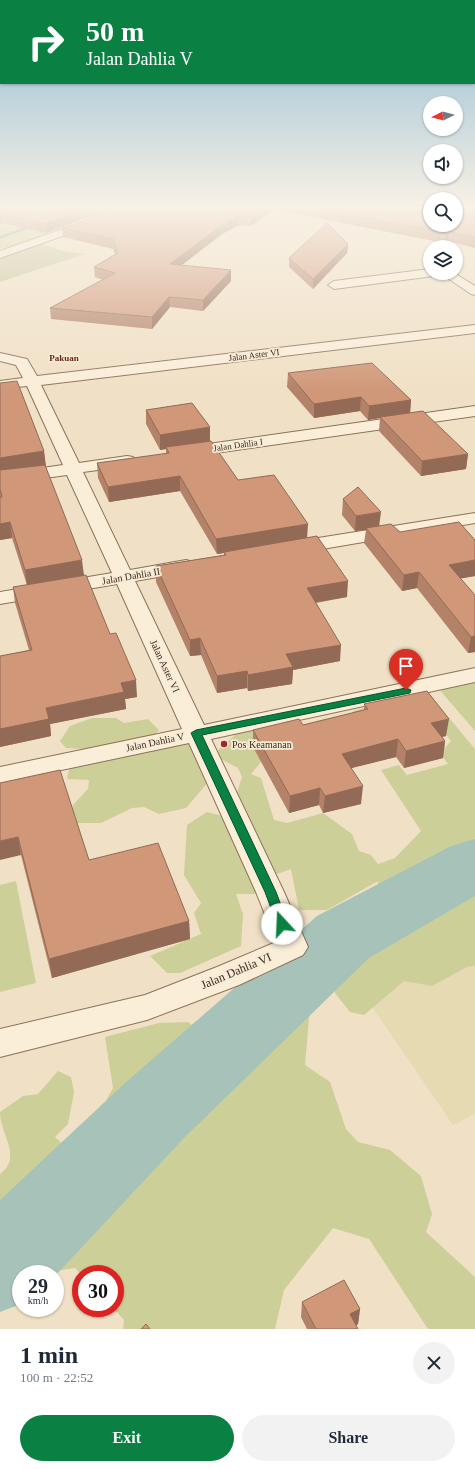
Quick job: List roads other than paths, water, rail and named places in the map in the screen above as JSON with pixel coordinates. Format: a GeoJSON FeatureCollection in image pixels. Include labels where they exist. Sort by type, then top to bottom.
{"type":"FeatureCollection","features":[{"type":"Feature","properties":{"kind":"street"},"geometry":{"type":"LineString","coordinates":[[334,285],[423,274]]}},
{"type":"Feature","properties":{"kind":"street"},"geometry":{"type":"LineString","coordinates":[[457,280],[475,291]]}},
{"type":"Feature","properties":{"kind":"street","name":"Jalan Aster VI"},"geometry":{"type":"LineString","coordinates":[[0,385],[475,329]]}},
{"type":"Feature","properties":{"kind":"street"},"geometry":{"type":"LineString","coordinates":[[0,357],[22,362],[32,381]]}},
{"type":"Feature","properties":{"kind":"street","name":"Jalan Aster VI"},"geometry":{"type":"LineString","coordinates":[[32,381],[196,733]]}},
{"type":"Feature","properties":{"kind":"street","name":"Jalan Dahlia I"},"geometry":{"type":"LineString","coordinates":[[168,455],[475,412]]}},
{"type":"Feature","properties":{"kind":"street"},"geometry":{"type":"LineString","coordinates":[[0,479],[144,458]]}},
{"type":"Feature","properties":{"kind":"street"},"geometry":{"type":"LineString","coordinates":[[272,552],[475,518]]}},
{"type":"Feature","properties":{"kind":"street","name":"Jalan Dahlia II"},"geometry":{"type":"LineString","coordinates":[[0,598],[202,564]]}},
{"type":"Feature","properties":{"kind":"street","name":"Jalan Dahlia V"},"geometry":{"type":"LineString","coordinates":[[0,775],[196,733],[365,700],[475,675]]}},
{"type":"Feature","properties":{"kind":"street","name":"Jalan Dahlia VI"},"geometry":{"type":"LineString","coordinates":[[0,1043],[147,1007],[228,976],[293,946],[270,892],[196,733]]}},
{"type":"Feature","properties":{"kind":"waterway"},"geometry":{"type":"LineString","coordinates":[[0,1265],[155,1110],[343,937],[475,864]]}},
{"type":"Feature","properties":{"kind":"place","name":"Pos Keamanan"},"geometry":{"type":"Point","coordinates":[224,744]}},
{"type":"Feature","properties":{"kind":"district","name":"Pakuan"},"geometry":{"type":"Point","coordinates":[64,358]}}]}
